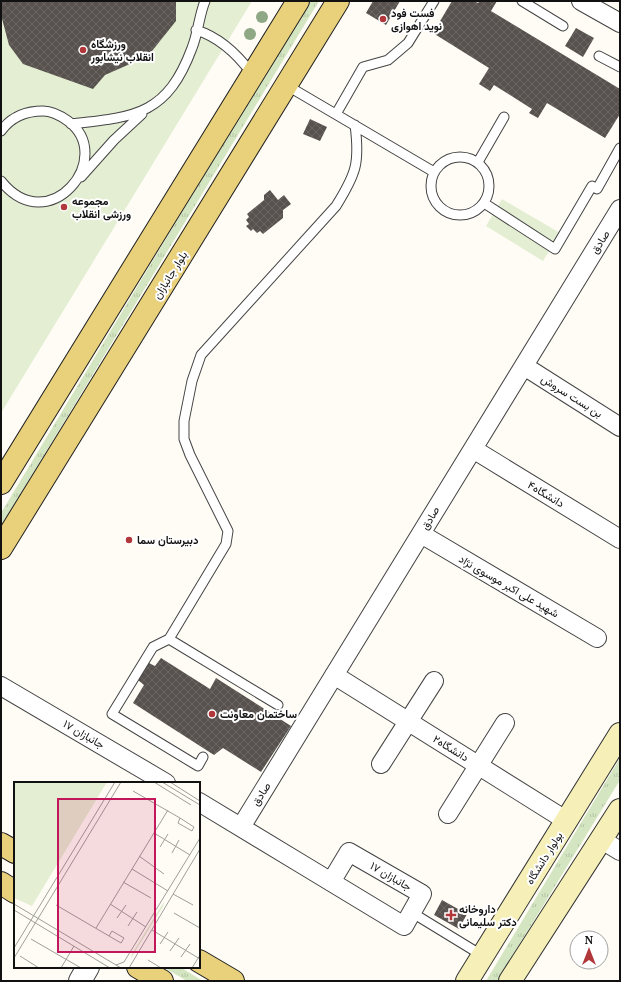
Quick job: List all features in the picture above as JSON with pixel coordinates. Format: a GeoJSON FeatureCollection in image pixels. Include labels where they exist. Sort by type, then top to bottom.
{"type":"FeatureCollection","features":[{"type":"Feature","properties":{"kind":"main road"},"geometry":{"type":"LineString","coordinates":[[1,483],[298,1]]}},
{"type":"Feature","properties":{"kind":"main road","name":"بلوار جانبازان"},"geometry":{"type":"LineString","coordinates":[[1,548],[338,1]]}},
{"type":"Feature","properties":{"kind":"main road","name":"بولوار دانشگاه"},"geometry":{"type":"LineString","coordinates":[[467,981],[620,734]]}},
{"type":"Feature","properties":{"kind":"main road"},"geometry":{"type":"LineString","coordinates":[[510,981],[611,846],[620,810]]}},
{"type":"Feature","properties":{"kind":"main road"},"geometry":{"type":"LineString","coordinates":[[1,844],[14,851]]}},
{"type":"Feature","properties":{"kind":"main road"},"geometry":{"type":"LineString","coordinates":[[1,883],[14,891]]}},
{"type":"Feature","properties":{"kind":"main road"},"geometry":{"type":"LineString","coordinates":[[200,962],[233,981]]}},
{"type":"Feature","properties":{"kind":"main road"},"geometry":{"type":"LineString","coordinates":[[140,968],[162,981]]}},
{"type":"Feature","properties":{"kind":"street"},"geometry":{"type":"LineString","coordinates":[[581,1],[620,23]]}},
{"type":"Feature","properties":{"kind":"street","name":"صادق"},"geometry":{"type":"LineString","coordinates":[[241,827],[524,366],[618,216]]}},
{"type":"Feature","properties":{"kind":"street","name":"بن بست سروش"},"geometry":{"type":"LineString","coordinates":[[524,366],[620,427]]}},
{"type":"Feature","properties":{"kind":"street","name":"دانشگاه۴"},"geometry":{"type":"LineString","coordinates":[[473,449],[620,539]]}},
{"type":"Feature","properties":{"kind":"street","name":"شهید علی اکبر موسوی نژاد"},"geometry":{"type":"LineString","coordinates":[[421,534],[597,638]]}},
{"type":"Feature","properties":{"kind":"street","name":"دانشگاه۲"},"geometry":{"type":"LineString","coordinates":[[334,675],[567,820]]}},
{"type":"Feature","properties":{"kind":"street"},"geometry":{"type":"LineString","coordinates":[[381,764],[434,681]]}},
{"type":"Feature","properties":{"kind":"street","name":"جانبازان ۱۷"},"geometry":{"type":"LineString","coordinates":[[1,686],[164,782]]}},
{"type":"Feature","properties":{"kind":"street"},"geometry":{"type":"LineString","coordinates":[[448,814],[505,723]]}},
{"type":"Feature","properties":{"kind":"street","name":"جانبازان ۱۷"},"geometry":{"type":"LineString","coordinates":[[200,803],[241,827],[331,882],[404,926],[422,894],[349,852],[331,882]]}},
{"type":"Feature","properties":{"kind":"street"},"geometry":{"type":"LineString","coordinates":[[80,981],[87,968]]}},
{"type":"Feature","properties":{"kind":"lane"},"geometry":{"type":"LineString","coordinates":[[1,181],[8,190],[20,198],[36,202],[51,200],[66,193],[114,140],[169,92],[182,71],[193,46],[196,30],[205,1]]}},
{"type":"Feature","properties":{"kind":"lane"},"geometry":{"type":"LineString","coordinates":[[336,114],[363,67],[388,60],[408,43],[434,1]]}},
{"type":"Feature","properties":{"kind":"lane"},"geometry":{"type":"LineString","coordinates":[[522,1],[563,26]]}},
{"type":"Feature","properties":{"kind":"lane"},"geometry":{"type":"LineString","coordinates":[[196,30],[205,33],[223,44],[241,60],[253,75]]}},
{"type":"Feature","properties":{"kind":"lane"},"geometry":{"type":"LineString","coordinates":[[599,56],[620,66]]}},
{"type":"Feature","properties":{"kind":"lane"},"geometry":{"type":"LineString","coordinates":[[286,85],[434,172]]}},
{"type":"Feature","properties":{"kind":"lane"},"geometry":{"type":"LineString","coordinates":[[71,124],[130,116],[151,107]]}},
{"type":"Feature","properties":{"kind":"lane"},"geometry":{"type":"LineString","coordinates":[[1,131],[17,116],[31,111],[46,111],[60,115],[71,124],[80,137],[84,152],[83,168],[76,182]]}},
{"type":"Feature","properties":{"kind":"lane"},"geometry":{"type":"LineString","coordinates":[[478,162],[504,117]]}},
{"type":"Feature","properties":{"kind":"lane"},"geometry":{"type":"LineString","coordinates":[[203,756],[198,766],[112,714],[153,647],[169,639],[226,544],[228,531],[190,456],[184,439],[184,421],[196,366],[201,355],[336,206],[352,180],[358,160],[355,125]]}},
{"type":"Feature","properties":{"kind":"lane"},"geometry":{"type":"LineString","coordinates":[[484,203],[555,249],[592,186],[597,189],[620,148]]}},
{"type":"Feature","properties":{"kind":"lane"},"geometry":{"type":"LineString","coordinates":[[459,157],[469,158],[478,162],[485,170],[489,179],[490,189],[484,203],[474,213],[466,216],[456,216],[447,213],[434,200],[431,191],[431,181],[434,172],[441,164],[449,159],[459,157]]}},
{"type":"Feature","properties":{"kind":"lane"},"geometry":{"type":"LineString","coordinates":[[169,639],[278,705]]}},
{"type":"Feature","properties":{"kind":"lane"},"geometry":{"type":"LineString","coordinates":[[411,912],[483,956]]}},
{"type":"Feature","properties":{"kind":"green space","name":"مجموعه ورزشی انقلاب"},"geometry":{"type":"Polygon","coordinates":[[[1,1],[252,1],[1,413],[1,1]]]}},
{"type":"Feature","properties":{"kind":"green space"},"geometry":{"type":"Polygon","coordinates":[[[309,1],[319,1],[1,526],[1,513],[309,1]]]}},
{"type":"Feature","properties":{"kind":"green space"},"geometry":{"type":"Polygon","coordinates":[[[502,199],[560,233],[543,261],[486,226],[502,199]]]}},
{"type":"Feature","properties":{"kind":"green space"},"geometry":{"type":"Polygon","coordinates":[[[620,758],[620,780],[497,981],[486,981],[620,758]]]}},
{"type":"Feature","properties":{"kind":"green space"},"geometry":{"type":"Polygon","coordinates":[[[165,968],[182,968],[203,981],[187,981],[165,968]]]}},
{"type":"Feature","properties":{"kind":"building","name":"ورزشگاه انقلاب نیشابور"},"geometry":{"type":"Polygon","coordinates":[[[1,1],[176,1],[176,21],[148,56],[105,75],[93,89],[23,64],[9,45],[1,15],[1,1]]]}},
{"type":"Feature","properties":{"kind":"building","name":"فست فود نوید اهوازی"},"geometry":{"type":"Polygon","coordinates":[[[373,1],[400,1],[386,25],[366,13],[373,1]]]}},
{"type":"Feature","properties":{"kind":"building"},"geometry":{"type":"Polygon","coordinates":[[[452,1],[474,1],[478,3],[480,1],[497,1],[491,11],[620,89],[620,114],[605,138],[547,103],[538,118],[529,113],[532,109],[494,85],[490,91],[479,84],[489,68],[433,33],[452,1]]]}},
{"type":"Feature","properties":{"kind":"building"},"geometry":{"type":"Polygon","coordinates":[[[576,28],[594,38],[583,57],[565,46],[576,28]]]}},
{"type":"Feature","properties":{"kind":"building"},"geometry":{"type":"Polygon","coordinates":[[[310,119],[327,127],[320,141],[303,134],[310,119]]]}},
{"type":"Feature","properties":{"kind":"building"},"geometry":{"type":"Polygon","coordinates":[[[270,190],[278,200],[284,195],[291,204],[283,210],[283,218],[263,234],[260,231],[257,233],[253,229],[251,231],[246,226],[249,224],[246,220],[249,217],[247,214],[264,200],[264,195],[270,190]]]}},
{"type":"Feature","properties":{"kind":"building","name":"ساختمان معاونت"},"geometry":{"type":"Polygon","coordinates":[[[161,658],[210,689],[216,678],[291,726],[261,772],[223,748],[214,755],[133,703],[144,685],[138,680],[149,663],[155,666],[161,658]]]}},
{"type":"Feature","properties":{"kind":"building","name":"داروخانه دکتر سلیمانی"},"geometry":{"type":"Polygon","coordinates":[[[442,900],[467,914],[459,929],[434,915],[442,900]]]}},
{"type":"Feature","properties":{"kind":"place","name":"فست فود نوید اهوازی"},"geometry":{"type":"Point","coordinates":[383,19]}},
{"type":"Feature","properties":{"kind":"place","name":"ورزشگاه انقلاب نیشابور"},"geometry":{"type":"Point","coordinates":[83,50]}},
{"type":"Feature","properties":{"kind":"place","name":"مجموعه ورزشی انقلاب"},"geometry":{"type":"Point","coordinates":[64,207]}},
{"type":"Feature","properties":{"kind":"place","name":"دبیرستان سما"},"geometry":{"type":"Point","coordinates":[129,540]}},
{"type":"Feature","properties":{"kind":"place","name":"ساختمان معاونت"},"geometry":{"type":"Point","coordinates":[212,714]}},
{"type":"Feature","properties":{"kind":"place","name":"داروخانه دکتر سلیمانی"},"geometry":{"type":"Point","coordinates":[451,915]}}]}
